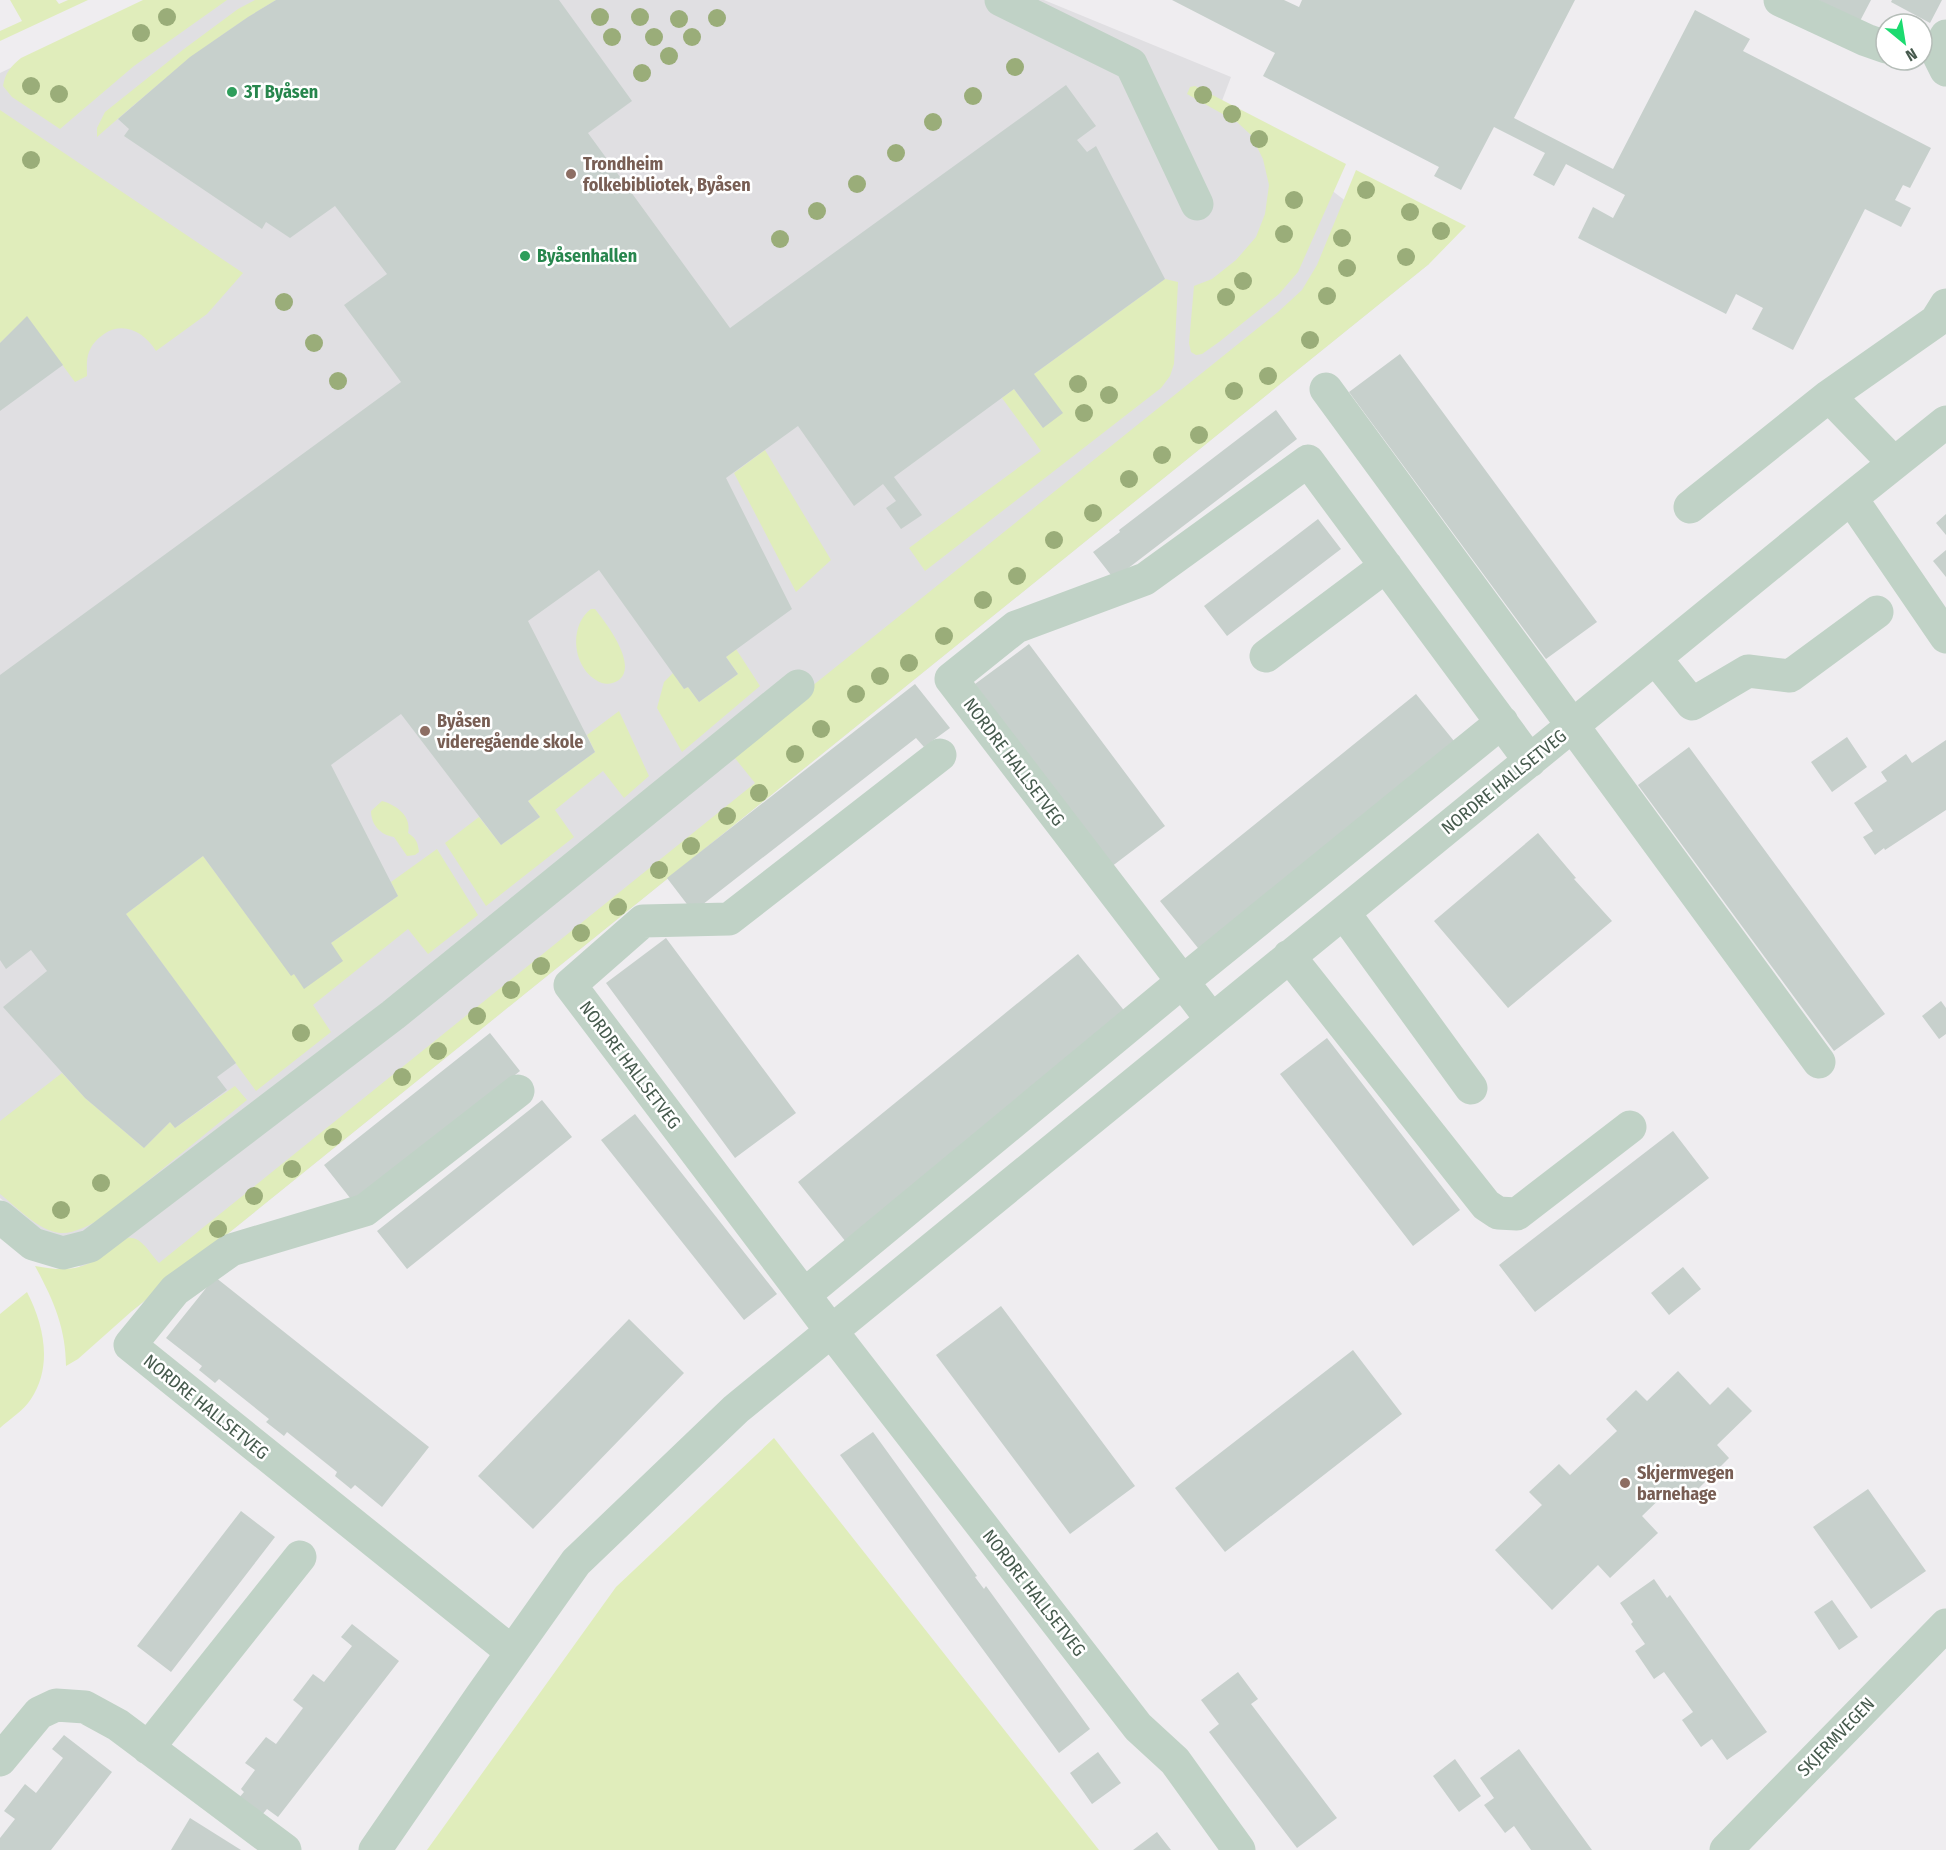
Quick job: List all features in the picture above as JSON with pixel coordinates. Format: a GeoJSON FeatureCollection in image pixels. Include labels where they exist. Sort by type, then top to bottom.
{"type":"FeatureCollection","features":[{"type":"Feature","properties":{"kind":"street"},"geometry":{"type":"LineString","coordinates":[[1001,0],[1131,64],[1197,204]]}},
{"type":"Feature","properties":{"kind":"street"},"geometry":{"type":"LineString","coordinates":[[1780,0],[1874,43]]}},
{"type":"Feature","properties":{"kind":"street"},"geometry":{"type":"LineString","coordinates":[[1690,507],[1829,396],[1936,321],[1946,305]]}},
{"type":"Feature","properties":{"kind":"street"},"geometry":{"type":"LineString","coordinates":[[1326,389],[1574,725]]}},
{"type":"Feature","properties":{"kind":"street"},"geometry":{"type":"LineString","coordinates":[[1829,396],[1894,463]]}},
{"type":"Feature","properties":{"kind":"street","name":"NORDRE HALLSETVEG"},"geometry":{"type":"LineString","coordinates":[[375,1850],[576,1562],[736,1409],[1946,422]]}},
{"type":"Feature","properties":{"kind":"street","name":"NORDRE HALLSETVEG"},"geometry":{"type":"LineString","coordinates":[[1212,1020],[951,679],[1016,627],[1145,579],[1308,461],[1386,566]]}},
{"type":"Feature","properties":{"kind":"street"},"geometry":{"type":"LineString","coordinates":[[1851,498],[1946,637]]}},
{"type":"Feature","properties":{"kind":"street"},"geometry":{"type":"LineString","coordinates":[[1266,656],[1386,566],[1530,761]]}},
{"type":"Feature","properties":{"kind":"street"},"geometry":{"type":"LineString","coordinates":[[1655,658],[1692,704],[1748,671],[1790,676],[1877,612]]}},
{"type":"Feature","properties":{"kind":"street"},"geometry":{"type":"LineString","coordinates":[[0,1217],[33,1244],[63,1254],[90,1246],[393,1015],[798,686]]}},
{"type":"Feature","properties":{"kind":"street"},"geometry":{"type":"LineString","coordinates":[[804,1295],[1182,982],[1502,722]]}},
{"type":"Feature","properties":{"kind":"street","name":"NORDRE HALLSETVEG"},"geometry":{"type":"LineString","coordinates":[[1574,725],[1819,1062]]}},
{"type":"Feature","properties":{"kind":"street","name":"NORDRE HALLSETVEG"},"geometry":{"type":"LineString","coordinates":[[940,755],[729,919],[643,921],[570,985],[832,1332],[1138,1727],[1175,1761],[1239,1850]]}},
{"type":"Feature","properties":{"kind":"street"},"geometry":{"type":"LineString","coordinates":[[1344,913],[1472,1088]]}},
{"type":"Feature","properties":{"kind":"street"},"geometry":{"type":"LineString","coordinates":[[1289,956],[1486,1205],[1498,1213],[1517,1214],[1630,1127]]}},
{"type":"Feature","properties":{"kind":"street","name":"NORDRE HALLSETVEG"},"geometry":{"type":"LineString","coordinates":[[512,1652],[130,1345],[175,1290],[231,1250],[365,1210],[518,1091]]}},
{"type":"Feature","properties":{"kind":"street"},"geometry":{"type":"LineString","coordinates":[[148,1748],[300,1557]]}},
{"type":"Feature","properties":{"kind":"street","name":"SKJERMVEGEN"},"geometry":{"type":"LineString","coordinates":[[1726,1850],[1946,1625]]}},
{"type":"Feature","properties":{"kind":"street"},"geometry":{"type":"LineString","coordinates":[[0,1760],[39,1713],[56,1705],[85,1707],[118,1725],[285,1850]]}},
{"type":"Feature","properties":{"kind":"shaded area","name":"Byåsen videregående skole"},"geometry":{"type":"Polygon","coordinates":[[[152,0],[1044,0],[1231,77],[1220,106],[1429,264],[132,1311],[0,1198],[0,73],[152,0]]]}},
{"type":"Feature","properties":{"kind":"green space"},"geometry":{"type":"Polygon","coordinates":[[[10,0],[56,0],[59,4],[68,0],[88,0],[0,41],[0,31],[22,21],[10,0]]]}},
{"type":"Feature","properties":{"kind":"green space"},"geometry":{"type":"Polygon","coordinates":[[[143,0],[227,0],[134,66],[60,129],[12,97],[3,86],[9,70],[21,58],[143,0]]]}},
{"type":"Feature","properties":{"kind":"green space"},"geometry":{"type":"Polygon","coordinates":[[[255,0],[276,0],[205,47],[97,137],[97,128],[105,112],[184,49],[238,9],[255,0]]]}},
{"type":"Feature","properties":{"kind":"green space"},"geometry":{"type":"Polygon","coordinates":[[[1195,86],[1346,164],[1298,272],[1279,294],[1219,342],[1202,354],[1196,355],[1191,352],[1189,343],[1194,286],[1212,279],[1236,260],[1256,237],[1265,214],[1269,185],[1263,159],[1251,135],[1237,122],[1187,94],[1190,87],[1195,86]]]}},
{"type":"Feature","properties":{"kind":"green space"},"geometry":{"type":"Polygon","coordinates":[[[0,110],[243,273],[207,314],[156,351],[146,338],[133,330],[119,328],[104,334],[89,352],[87,376],[75,382],[27,317],[0,343],[0,110]]]}},
{"type":"Feature","properties":{"kind":"green space"},"geometry":{"type":"Polygon","coordinates":[[[1356,170],[1466,226],[1429,264],[132,1311],[78,1359],[66,1366],[61,1326],[35,1266],[64,1269],[85,1265],[104,1255],[127,1238],[141,1242],[159,1263],[755,783],[730,752],[1278,312],[1302,290],[1317,265],[1356,170]]]}},
{"type":"Feature","properties":{"kind":"green space"},"geometry":{"type":"Polygon","coordinates":[[[1165,279],[1178,282],[1174,364],[1170,376],[1161,388],[925,571],[909,548],[1041,451],[1002,398],[1014,389],[1043,428],[1034,374],[1165,279]]]}},
{"type":"Feature","properties":{"kind":"green space"},"geometry":{"type":"Polygon","coordinates":[[[765,450],[831,560],[796,592],[734,473],[765,450]]]}},
{"type":"Feature","properties":{"kind":"green space"},"geometry":{"type":"Polygon","coordinates":[[[591,609],[595,609],[618,643],[625,663],[624,672],[614,683],[604,684],[592,677],[579,659],[576,637],[583,617],[591,609]]]}},
{"type":"Feature","properties":{"kind":"green space"},"geometry":{"type":"Polygon","coordinates":[[[736,649],[760,686],[682,752],[657,708],[664,682],[673,673],[684,689],[688,687],[699,702],[738,674],[726,657],[736,649]]]}},
{"type":"Feature","properties":{"kind":"green space"},"geometry":{"type":"Polygon","coordinates":[[[619,711],[649,776],[624,798],[603,771],[555,810],[574,837],[486,906],[445,843],[479,817],[501,845],[540,817],[528,801],[595,752],[587,735],[619,711]]]}},
{"type":"Feature","properties":{"kind":"green space"},"geometry":{"type":"Polygon","coordinates":[[[382,801],[393,805],[405,816],[408,821],[408,833],[415,839],[418,846],[419,852],[415,855],[407,856],[394,837],[384,834],[375,824],[371,811],[382,801]]]}},
{"type":"Feature","properties":{"kind":"green space"},"geometry":{"type":"Polygon","coordinates":[[[437,849],[478,915],[428,954],[408,929],[313,1005],[331,1032],[256,1091],[126,914],[203,856],[291,975],[294,974],[304,988],[333,946],[331,943],[398,896],[391,882],[437,849]]]}},
{"type":"Feature","properties":{"kind":"green space"},"geometry":{"type":"Polygon","coordinates":[[[62,1073],[85,1098],[144,1148],[170,1122],[175,1128],[235,1086],[247,1100],[101,1219],[76,1231],[60,1233],[35,1223],[0,1194],[0,1121],[62,1073]]]}},
{"type":"Feature","properties":{"kind":"green space"},"geometry":{"type":"Polygon","coordinates":[[[27,1292],[42,1332],[44,1359],[42,1373],[38,1386],[28,1403],[0,1428],[0,1314],[27,1292]]]}},
{"type":"Feature","properties":{"kind":"green space"},"geometry":{"type":"Polygon","coordinates":[[[774,1438],[1099,1850],[427,1850],[616,1587],[774,1438]]]}},
{"type":"Feature","properties":{"kind":"building"},"geometry":{"type":"Polygon","coordinates":[[[276,0],[559,0],[632,101],[588,133],[730,328],[1066,85],[1096,126],[1077,140],[1087,152],[1096,146],[1165,279],[1034,374],[1063,413],[1043,428],[1014,389],[894,477],[922,515],[901,529],[886,508],[896,501],[883,484],[854,506],[798,426],[726,478],[792,609],[726,657],[738,674],[699,702],[688,687],[684,689],[599,570],[528,621],[595,752],[528,801],[540,817],[501,845],[401,714],[331,765],[398,896],[331,943],[343,961],[304,989],[294,974],[291,976],[203,856],[126,914],[236,1063],[217,1077],[227,1090],[175,1128],[170,1122],[144,1148],[85,1098],[3,1007],[47,971],[31,950],[6,969],[0,960],[0,675],[401,382],[344,305],[387,274],[335,206],[290,238],[266,222],[262,229],[124,136],[129,129],[118,119],[190,57],[276,0]]]}},
{"type":"Feature","properties":{"kind":"building"},"geometry":{"type":"Polygon","coordinates":[[[1172,0],[1284,0],[1299,7],[1302,0],[1575,0],[1514,118],[1613,169],[1695,10],[1750,39],[1743,51],[1931,148],[1910,188],[1903,185],[1895,200],[1911,208],[1901,227],[1865,209],[1793,350],[1752,329],[1763,308],[1736,294],[1726,314],[1578,238],[1593,207],[1613,218],[1625,195],[1566,164],[1554,186],[1533,175],[1545,153],[1494,127],[1461,190],[1434,176],[1439,167],[1263,76],[1275,53],[1172,0]]]}},
{"type":"Feature","properties":{"kind":"building"},"geometry":{"type":"Polygon","coordinates":[[[1818,0],[1871,0],[1860,21],[1818,0]]]}},
{"type":"Feature","properties":{"kind":"building"},"geometry":{"type":"Polygon","coordinates":[[[1892,0],[1942,0],[1934,15],[1934,12],[1910,12],[1891,2],[1892,0]]]}},
{"type":"Feature","properties":{"kind":"building"},"geometry":{"type":"Polygon","coordinates":[[[27,316],[63,365],[0,411],[0,343],[27,316]]]}},
{"type":"Feature","properties":{"kind":"building"},"geometry":{"type":"Polygon","coordinates":[[[1400,354],[1597,622],[1546,659],[1349,392],[1400,354]]]}},
{"type":"Feature","properties":{"kind":"building"},"geometry":{"type":"Polygon","coordinates":[[[1276,410],[1297,439],[1114,579],[1093,552],[1276,410]]]}},
{"type":"Feature","properties":{"kind":"building"},"geometry":{"type":"Polygon","coordinates":[[[1946,514],[1946,535],[1936,523],[1946,514]]]}},
{"type":"Feature","properties":{"kind":"building"},"geometry":{"type":"Polygon","coordinates":[[[1318,519],[1341,549],[1227,636],[1204,606],[1318,519]]]}},
{"type":"Feature","properties":{"kind":"building"},"geometry":{"type":"Polygon","coordinates":[[[1946,550],[1946,577],[1933,561],[1946,550]]]}},
{"type":"Feature","properties":{"kind":"building"},"geometry":{"type":"Polygon","coordinates":[[[1029,644],[1165,826],[1111,867],[975,684],[1029,644]]]}},
{"type":"Feature","properties":{"kind":"building"},"geometry":{"type":"Polygon","coordinates":[[[915,684],[950,728],[924,747],[916,738],[693,912],[667,878],[915,684]]]}},
{"type":"Feature","properties":{"kind":"building"},"geometry":{"type":"Polygon","coordinates":[[[1416,694],[1458,746],[1202,953],[1160,901],[1416,694]]]}},
{"type":"Feature","properties":{"kind":"building"},"geometry":{"type":"Polygon","coordinates":[[[1847,737],[1867,767],[1832,792],[1811,762],[1847,737]]]}},
{"type":"Feature","properties":{"kind":"building"},"geometry":{"type":"Polygon","coordinates":[[[1946,740],[1946,810],[1875,855],[1863,837],[1873,831],[1854,803],[1887,781],[1881,772],[1906,754],[1912,763],[1946,740]]]}},
{"type":"Feature","properties":{"kind":"building"},"geometry":{"type":"Polygon","coordinates":[[[1689,747],[1885,1014],[1834,1051],[1638,785],[1689,747]]]}},
{"type":"Feature","properties":{"kind":"building"},"geometry":{"type":"Polygon","coordinates":[[[1538,833],[1576,878],[1574,879],[1612,921],[1508,1008],[1434,921],[1538,833]]]}},
{"type":"Feature","properties":{"kind":"building"},"geometry":{"type":"Polygon","coordinates":[[[666,938],[796,1113],[735,1158],[606,983],[666,938]]]}},
{"type":"Feature","properties":{"kind":"building"},"geometry":{"type":"Polygon","coordinates":[[[1078,954],[1127,1014],[846,1242],[798,1182],[1078,954]]]}},
{"type":"Feature","properties":{"kind":"building"},"geometry":{"type":"Polygon","coordinates":[[[1941,1001],[1946,1008],[1946,1034],[1939,1039],[1922,1016],[1941,1001]]]}},
{"type":"Feature","properties":{"kind":"building"},"geometry":{"type":"Polygon","coordinates":[[[490,1033],[520,1071],[354,1203],[324,1165],[490,1033]]]}},
{"type":"Feature","properties":{"kind":"building"},"geometry":{"type":"Polygon","coordinates":[[[1327,1038],[1460,1210],[1413,1246],[1280,1074],[1327,1038]]]}},
{"type":"Feature","properties":{"kind":"building"},"geometry":{"type":"Polygon","coordinates":[[[542,1100],[572,1137],[407,1269],[377,1231],[542,1100]]]}},
{"type":"Feature","properties":{"kind":"building"},"geometry":{"type":"Polygon","coordinates":[[[635,1114],[777,1294],[744,1320],[601,1140],[635,1114]]]}},
{"type":"Feature","properties":{"kind":"building"},"geometry":{"type":"Polygon","coordinates":[[[1673,1131],[1709,1178],[1535,1312],[1499,1265],[1673,1131]]]}},
{"type":"Feature","properties":{"kind":"building"},"geometry":{"type":"Polygon","coordinates":[[[1683,1267],[1701,1289],[1669,1315],[1651,1293],[1683,1267]]]}},
{"type":"Feature","properties":{"kind":"building"},"geometry":{"type":"Polygon","coordinates":[[[215,1277],[429,1447],[382,1507],[355,1485],[351,1489],[335,1476],[337,1472],[287,1432],[284,1436],[266,1422],[269,1419],[219,1379],[215,1383],[199,1370],[202,1366],[166,1338],[215,1277]]]}},
{"type":"Feature","properties":{"kind":"building"},"geometry":{"type":"Polygon","coordinates":[[[1001,1306],[1135,1486],[1070,1534],[936,1355],[1001,1306]]]}},
{"type":"Feature","properties":{"kind":"building"},"geometry":{"type":"Polygon","coordinates":[[[629,1319],[684,1373],[533,1529],[478,1476],[629,1319]]]}},
{"type":"Feature","properties":{"kind":"building"},"geometry":{"type":"Polygon","coordinates":[[[1353,1350],[1402,1414],[1225,1552],[1175,1488],[1353,1350]]]}},
{"type":"Feature","properties":{"kind":"building"},"geometry":{"type":"Polygon","coordinates":[[[1678,1371],[1710,1405],[1728,1387],[1752,1411],[1717,1445],[1729,1458],[1685,1502],[1671,1488],[1642,1516],[1658,1533],[1610,1578],[1598,1565],[1552,1610],[1495,1550],[1542,1505],[1529,1492],[1559,1464],[1570,1475],[1617,1431],[1606,1419],[1636,1390],[1647,1401],[1678,1371]]]}},
{"type":"Feature","properties":{"kind":"building"},"geometry":{"type":"Polygon","coordinates":[[[873,1432],[977,1576],[975,1577],[984,1589],[986,1586],[1090,1729],[1059,1753],[840,1455],[873,1432]]]}},
{"type":"Feature","properties":{"kind":"building"},"geometry":{"type":"Polygon","coordinates":[[[1868,1489],[1926,1571],[1871,1609],[1813,1527],[1868,1489]]]}},
{"type":"Feature","properties":{"kind":"building"},"geometry":{"type":"Polygon","coordinates":[[[241,1511],[275,1537],[171,1672],[137,1646],[241,1511]]]}},
{"type":"Feature","properties":{"kind":"building"},"geometry":{"type":"Polygon","coordinates":[[[1654,1579],[1667,1598],[1670,1595],[1767,1732],[1727,1760],[1712,1739],[1701,1747],[1682,1720],[1693,1712],[1664,1672],[1654,1679],[1635,1651],[1645,1644],[1620,1603],[1654,1579]]]}},
{"type":"Feature","properties":{"kind":"building"},"geometry":{"type":"Polygon","coordinates":[[[1832,1600],[1858,1637],[1839,1650],[1814,1612],[1832,1600]]]}},
{"type":"Feature","properties":{"kind":"building"},"geometry":{"type":"Polygon","coordinates":[[[352,1624],[399,1661],[278,1817],[267,1809],[261,1816],[238,1799],[244,1792],[241,1789],[255,1770],[245,1763],[266,1737],[276,1744],[303,1708],[293,1700],[313,1674],[324,1682],[352,1646],[341,1637],[352,1624]]]}},
{"type":"Feature","properties":{"kind":"building"},"geometry":{"type":"Polygon","coordinates":[[[1238,1672],[1258,1699],[1251,1704],[1337,1818],[1297,1848],[1209,1732],[1219,1724],[1201,1700],[1238,1672]]]}},
{"type":"Feature","properties":{"kind":"building"},"geometry":{"type":"Polygon","coordinates":[[[64,1735],[112,1772],[51,1850],[0,1850],[0,1838],[15,1819],[4,1811],[25,1784],[36,1793],[63,1758],[52,1749],[64,1735]]]}},
{"type":"Feature","properties":{"kind":"building"},"geometry":{"type":"Polygon","coordinates":[[[1519,1749],[1592,1850],[1531,1850],[1514,1826],[1505,1833],[1484,1805],[1494,1798],[1480,1778],[1519,1749]]]}},
{"type":"Feature","properties":{"kind":"building"},"geometry":{"type":"Polygon","coordinates":[[[1098,1752],[1121,1783],[1092,1804],[1070,1773],[1098,1752]]]}},
{"type":"Feature","properties":{"kind":"building"},"geometry":{"type":"Polygon","coordinates":[[[1455,1759],[1481,1796],[1459,1812],[1433,1776],[1455,1759]]]}},
{"type":"Feature","properties":{"kind":"building"},"geometry":{"type":"Polygon","coordinates":[[[190,1818],[241,1850],[171,1850],[190,1818]]]}},
{"type":"Feature","properties":{"kind":"building"},"geometry":{"type":"Polygon","coordinates":[[[1157,1832],[1171,1850],[1133,1850],[1157,1832]]]}},
{"type":"Feature","properties":{"kind":"place","name":"3T Byåsen"},"geometry":{"type":"Point","coordinates":[232,92]}},
{"type":"Feature","properties":{"kind":"place","name":"Trondheim folkebibliotek, Byåsen"},"geometry":{"type":"Point","coordinates":[571,174]}},
{"type":"Feature","properties":{"kind":"place","name":"Byåsenhallen"},"geometry":{"type":"Point","coordinates":[525,256]}},
{"type":"Feature","properties":{"kind":"place","name":"Byåsen videregående skole"},"geometry":{"type":"Point","coordinates":[425,731]}},
{"type":"Feature","properties":{"kind":"place","name":"Skjermvegen barnehage"},"geometry":{"type":"Point","coordinates":[1625,1483]}}]}
